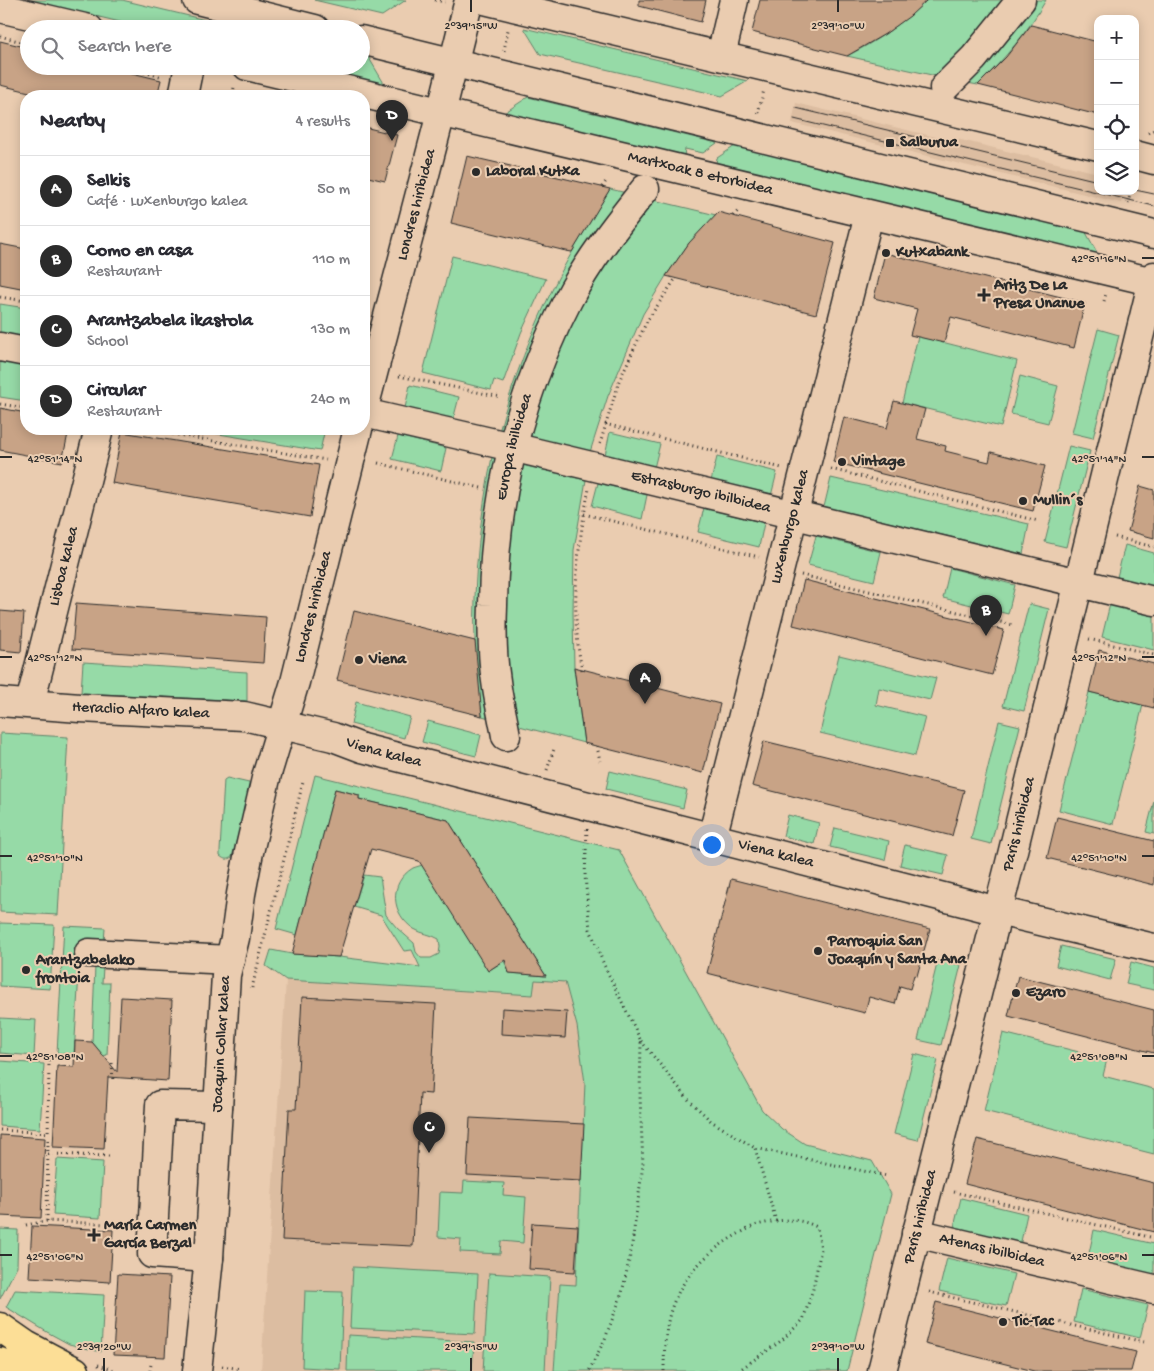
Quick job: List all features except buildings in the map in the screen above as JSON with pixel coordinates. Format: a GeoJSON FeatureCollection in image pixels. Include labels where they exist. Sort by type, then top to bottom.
{"type":"FeatureCollection","features":[{"type":"Feature","properties":{"kind":"main road"},"geometry":{"type":"LineString","coordinates":[[0,1327],[26,1345],[75,1371]]}},
{"type":"Feature","properties":{"kind":"main road"},"geometry":{"type":"LineString","coordinates":[[0,1362],[36,1371]]}},
{"type":"Feature","properties":{"kind":"street"},"geometry":{"type":"LineString","coordinates":[[197,0],[278,20]]}},
{"type":"Feature","properties":{"kind":"street","name":"Londres hiribidea"},"geometry":{"type":"LineString","coordinates":[[370,385],[441,113],[468,0]]}},
{"type":"Feature","properties":{"kind":"street"},"geometry":{"type":"LineString","coordinates":[[484,0],[1094,145]]}},
{"type":"Feature","properties":{"kind":"street"},"geometry":{"type":"LineString","coordinates":[[721,56],[734,0]]}},
{"type":"Feature","properties":{"kind":"street"},"geometry":{"type":"LineString","coordinates":[[944,88],[974,58],[1020,0]]}},
{"type":"Feature","properties":{"kind":"street"},"geometry":{"type":"LineString","coordinates":[[0,8],[51,20]]}},
{"type":"Feature","properties":{"kind":"street"},"geometry":{"type":"LineString","coordinates":[[370,42],[1154,234]]}},
{"type":"Feature","properties":{"kind":"street","name":"Martxoak 8 etorbidea"},"geometry":{"type":"LineString","coordinates":[[284,75],[346,90]]}},
{"type":"Feature","properties":{"kind":"street","name":"Martxoak 8 etorbidea"},"geometry":{"type":"LineString","coordinates":[[370,96],[869,215],[1154,280]]}},
{"type":"Feature","properties":{"kind":"street"},"geometry":{"type":"LineString","coordinates":[[1139,156],[1154,160]]}},
{"type":"Feature","properties":{"kind":"street","name":"Europa ibilbidea"},"geometry":{"type":"LineString","coordinates":[[506,736],[495,680],[492,623],[493,566],[500,504],[512,447],[525,400],[544,351],[568,299],[607,238],[645,188]]}},
{"type":"Feature","properties":{"kind":"street","name":"Luxenburgo kalea"},"geometry":{"type":"LineString","coordinates":[[712,838],[869,215]]}},
{"type":"Feature","properties":{"kind":"street","name":"Paris hiribidea"},"geometry":{"type":"LineString","coordinates":[[882,1371],[1154,280]]}},
{"type":"Feature","properties":{"kind":"street"},"geometry":{"type":"LineString","coordinates":[[0,347],[20,351]]}},
{"type":"Feature","properties":{"kind":"street","name":"Estrasburgo ibilbidea"},"geometry":{"type":"LineString","coordinates":[[370,414],[1154,601]]}},
{"type":"Feature","properties":{"kind":"street","name":"Lisboa kalea"},"geometry":{"type":"LineString","coordinates":[[30,704],[97,435]]}},
{"type":"Feature","properties":{"kind":"street","name":"Londres hiribidea"},"geometry":{"type":"LineString","coordinates":[[282,725],[295,682],[357,435]]}},
{"type":"Feature","properties":{"kind":"street","name":"Heraclio Alfaro kalea"},"geometry":{"type":"LineString","coordinates":[[0,702],[244,716],[282,725]]}},
{"type":"Feature","properties":{"kind":"street","name":"Viena kalea"},"geometry":{"type":"LineString","coordinates":[[282,725],[333,737],[362,748],[712,838],[998,911],[1154,948]]}},
{"type":"Feature","properties":{"kind":"street","name":"Joaquin Collar kalea"},"geometry":{"type":"LineString","coordinates":[[197,1371],[209,1258],[226,975],[235,938],[249,852],[267,774],[282,725]]}},
{"type":"Feature","properties":{"kind":"street"},"geometry":{"type":"LineString","coordinates":[[89,953],[230,960]]}},
{"type":"Feature","properties":{"kind":"street"},"geometry":{"type":"LineString","coordinates":[[209,1258],[152,1254],[160,1105],[218,1106]]}},
{"type":"Feature","properties":{"kind":"street","name":"Atenas ibilbidea"},"geometry":{"type":"LineString","coordinates":[[916,1233],[1154,1288]]}},
{"type":"Feature","properties":{"kind":"path"},"geometry":{"type":"LineString","coordinates":[[0,36],[20,42]]}},
{"type":"Feature","properties":{"kind":"path"},"geometry":{"type":"LineString","coordinates":[[159,75],[180,80]]}},
{"type":"Feature","properties":{"kind":"path"},"geometry":{"type":"LineString","coordinates":[[602,187],[607,180]]}},
{"type":"Feature","properties":{"kind":"path"},"geometry":{"type":"LineString","coordinates":[[733,216],[739,210]]}},
{"type":"Feature","properties":{"kind":"path"},"geometry":{"type":"LineString","coordinates":[[0,297],[20,300]]}},
{"type":"Feature","properties":{"kind":"path"},"geometry":{"type":"LineString","coordinates":[[399,376],[502,398]]}},
{"type":"Feature","properties":{"kind":"path"},"geometry":{"type":"LineString","coordinates":[[0,404],[20,407]]}},
{"type":"Feature","properties":{"kind":"path"},"geometry":{"type":"LineString","coordinates":[[605,424],[782,468]]}},
{"type":"Feature","properties":{"kind":"path"},"geometry":{"type":"LineString","coordinates":[[179,435],[327,460]]}},
{"type":"Feature","properties":{"kind":"path"},"geometry":{"type":"LineString","coordinates":[[378,463],[482,488]]}},
{"type":"Feature","properties":{"kind":"path"},"geometry":{"type":"LineString","coordinates":[[827,468],[1038,521]]}},
{"type":"Feature","properties":{"kind":"path"},"geometry":{"type":"LineString","coordinates":[[584,514],[759,557]]}},
{"type":"Feature","properties":{"kind":"path"},"geometry":{"type":"LineString","coordinates":[[1114,537],[1154,547]]}},
{"type":"Feature","properties":{"kind":"path"},"geometry":{"type":"LineString","coordinates":[[801,575],[1013,625]]}},
{"type":"Feature","properties":{"kind":"path"},"geometry":{"type":"LineString","coordinates":[[1089,638],[1154,655]]}},
{"type":"Feature","properties":{"kind":"path"},"geometry":{"type":"LineString","coordinates":[[597,746],[600,761]]}},
{"type":"Feature","properties":{"kind":"path"},"geometry":{"type":"LineString","coordinates":[[250,994],[302,782]]}},
{"type":"Feature","properties":{"kind":"path"},"geometry":{"type":"LineString","coordinates":[[587,828],[585,876],[590,929],[604,965],[641,1041],[689,1100],[711,1121],[755,1148],[887,1176]]}},
{"type":"Feature","properties":{"kind":"path"},"geometry":{"type":"LineString","coordinates":[[589,1371],[605,1339],[622,1294],[632,1251],[643,1165],[640,1096],[641,1041]]}},
{"type":"Feature","properties":{"kind":"path"},"geometry":{"type":"LineString","coordinates":[[47,1221],[49,1059]]}},
{"type":"Feature","properties":{"kind":"path"},"geometry":{"type":"LineString","coordinates":[[112,1063],[112,1083]]}},
{"type":"Feature","properties":{"kind":"path"},"geometry":{"type":"LineString","coordinates":[[0,1130],[48,1133]]}},
{"type":"Feature","properties":{"kind":"path"},"geometry":{"type":"LineString","coordinates":[[755,1148],[776,1221]]}},
{"type":"Feature","properties":{"kind":"path"},"geometry":{"type":"LineString","coordinates":[[48,1154],[109,1156]]}},
{"type":"Feature","properties":{"kind":"path"},"geometry":{"type":"LineString","coordinates":[[954,1192],[1154,1238]]}},
{"type":"Feature","properties":{"kind":"path"},"geometry":{"type":"LineString","coordinates":[[664,1371],[664,1349],[670,1316],[679,1291],[700,1261],[751,1227],[776,1221],[795,1219],[806,1221],[817,1227],[821,1249],[813,1289],[803,1320],[781,1341],[738,1371]]}},
{"type":"Feature","properties":{"kind":"path"},"geometry":{"type":"LineString","coordinates":[[26,1225],[47,1221],[105,1224]]}},
{"type":"Feature","properties":{"kind":"path"},"geometry":{"type":"LineString","coordinates":[[929,1292],[1144,1342]]}},
{"type":"Feature","properties":{"kind":"path"},"geometry":{"type":"LineString","coordinates":[[221,1371],[222,1357]]}},
{"type":"Feature","properties":{"kind":"path"},"geometry":{"type":"LineString","coordinates":[[150,1371],[151,1364]]}},
{"type":"Feature","properties":{"kind":"shaded area"},"geometry":{"type":"Polygon","coordinates":[[[796,103],[956,142],[957,139],[1094,172],[1094,195],[1123,195],[1121,203],[792,123],[796,103]]]}},
{"type":"Feature","properties":{"kind":"shaded area"},"geometry":{"type":"Polygon","coordinates":[[[286,980],[533,995],[534,980],[565,982],[577,1026],[585,1083],[576,1285],[560,1284],[554,1371],[261,1371],[286,980]]]}},
{"type":"Feature","properties":{"kind":"green space"},"geometry":{"type":"Polygon","coordinates":[[[29,0],[122,0],[206,20],[112,20],[29,0]]]}},
{"type":"Feature","properties":{"kind":"green space"},"geometry":{"type":"Polygon","coordinates":[[[314,0],[406,0],[382,16],[314,0]]]}},
{"type":"Feature","properties":{"kind":"green space"},"geometry":{"type":"Polygon","coordinates":[[[927,0],[1016,0],[945,78],[847,56],[889,31],[927,0]]]}},
{"type":"Feature","properties":{"kind":"green space"},"geometry":{"type":"Polygon","coordinates":[[[1026,0],[1046,0],[1006,55],[978,85],[956,81],[1026,0]]]}},
{"type":"Feature","properties":{"kind":"green space"},"geometry":{"type":"Polygon","coordinates":[[[524,28],[748,81],[722,96],[540,54],[524,28]]]}},
{"type":"Feature","properties":{"kind":"green space"},"geometry":{"type":"Polygon","coordinates":[[[370,60],[385,85],[344,75],[370,75],[370,60]]]}},
{"type":"Feature","properties":{"kind":"green space"},"geometry":{"type":"Polygon","coordinates":[[[528,97],[717,143],[703,153],[685,149],[684,156],[504,113],[528,97]]]}},
{"type":"Feature","properties":{"kind":"green space"},"geometry":{"type":"Polygon","coordinates":[[[735,146],[1084,229],[1099,256],[716,163],[717,158],[735,146]]]}},
{"type":"Feature","properties":{"kind":"green space"},"geometry":{"type":"Polygon","coordinates":[[[610,189],[635,195],[510,433],[499,432],[510,393],[547,300],[569,258],[610,189]]]}},
{"type":"Feature","properties":{"kind":"green space"},"geometry":{"type":"Polygon","coordinates":[[[645,198],[716,215],[689,243],[643,314],[608,396],[590,452],[518,436],[558,330],[645,198]]]}},
{"type":"Feature","properties":{"kind":"green space"},"geometry":{"type":"Polygon","coordinates":[[[452,256],[546,279],[521,333],[503,383],[494,380],[491,390],[423,373],[452,256]]]}},
{"type":"Feature","properties":{"kind":"green space"},"geometry":{"type":"Polygon","coordinates":[[[0,304],[20,307],[20,400],[0,397],[0,304]]]}},
{"type":"Feature","properties":{"kind":"green space"},"geometry":{"type":"Polygon","coordinates":[[[1098,329],[1119,335],[1093,438],[1072,433],[1098,329]]]}},
{"type":"Feature","properties":{"kind":"green space"},"geometry":{"type":"Polygon","coordinates":[[[918,336],[1017,361],[1001,427],[902,403],[918,336]]]}},
{"type":"Feature","properties":{"kind":"green space"},"geometry":{"type":"Polygon","coordinates":[[[1020,376],[1058,386],[1048,423],[1011,414],[1020,376]]]}},
{"type":"Feature","properties":{"kind":"green space"},"geometry":{"type":"Polygon","coordinates":[[[410,385],[459,397],[453,420],[405,408],[410,385]]]}},
{"type":"Feature","properties":{"kind":"green space"},"geometry":{"type":"Polygon","coordinates":[[[610,432],[660,444],[654,468],[605,455],[610,432]]]}},
{"type":"Feature","properties":{"kind":"green space"},"geometry":{"type":"Polygon","coordinates":[[[225,435],[324,435],[320,451],[225,435]]]}},
{"type":"Feature","properties":{"kind":"green space"},"geometry":{"type":"Polygon","coordinates":[[[398,436],[446,448],[441,471],[392,459],[398,436]]]}},
{"type":"Feature","properties":{"kind":"green space"},"geometry":{"type":"Polygon","coordinates":[[[1069,446],[1090,451],[1066,547],[1045,542],[1069,446]]]}},
{"type":"Feature","properties":{"kind":"green space"},"geometry":{"type":"Polygon","coordinates":[[[492,457],[505,461],[497,720],[482,716],[475,649],[475,594],[478,548],[492,457]]]}},
{"type":"Feature","properties":{"kind":"green space"},"geometry":{"type":"Polygon","coordinates":[[[717,457],[777,472],[771,496],[711,481],[717,457]]]}},
{"type":"Feature","properties":{"kind":"green space"},"geometry":{"type":"Polygon","coordinates":[[[513,463],[586,480],[574,550],[573,612],[574,668],[584,743],[508,723],[502,686],[513,463]]]}},
{"type":"Feature","properties":{"kind":"green space"},"geometry":{"type":"Polygon","coordinates":[[[831,478],[1029,524],[1023,554],[824,507],[831,478]]]}},
{"type":"Feature","properties":{"kind":"green space"},"geometry":{"type":"Polygon","coordinates":[[[598,483],[647,495],[642,519],[592,506],[598,483]]]}},
{"type":"Feature","properties":{"kind":"green space"},"geometry":{"type":"Polygon","coordinates":[[[704,508],[764,523],[759,547],[698,532],[704,508]]]}},
{"type":"Feature","properties":{"kind":"green space"},"geometry":{"type":"Polygon","coordinates":[[[816,536],[881,552],[874,581],[808,565],[816,536]]]}},
{"type":"Feature","properties":{"kind":"green space"},"geometry":{"type":"Polygon","coordinates":[[[1125,545],[1154,553],[1154,587],[1117,577],[1125,545]]]}},
{"type":"Feature","properties":{"kind":"green space"},"geometry":{"type":"Polygon","coordinates":[[[950,568],[1015,585],[1008,614],[943,598],[950,568]]]}},
{"type":"Feature","properties":{"kind":"green space"},"geometry":{"type":"Polygon","coordinates":[[[1029,604],[1049,609],[1024,711],[1003,706],[1029,604]]]}},
{"type":"Feature","properties":{"kind":"green space"},"geometry":{"type":"Polygon","coordinates":[[[1110,604],[1154,616],[1154,650],[1102,637],[1110,604]]]}},
{"type":"Feature","properties":{"kind":"green space"},"geometry":{"type":"Polygon","coordinates":[[[839,655],[936,678],[930,700],[879,688],[876,705],[925,717],[915,756],[820,733],[839,655]]]}},
{"type":"Feature","properties":{"kind":"green space"},"geometry":{"type":"Polygon","coordinates":[[[83,662],[247,672],[247,701],[81,693],[83,662]]]}},
{"type":"Feature","properties":{"kind":"green space"},"geometry":{"type":"Polygon","coordinates":[[[1089,692],[1143,705],[1113,824],[1059,810],[1089,692]]]}},
{"type":"Feature","properties":{"kind":"green space"},"geometry":{"type":"Polygon","coordinates":[[[356,702],[410,717],[404,738],[351,724],[356,702]]]}},
{"type":"Feature","properties":{"kind":"green space"},"geometry":{"type":"Polygon","coordinates":[[[428,721],[481,735],[476,756],[422,742],[428,721]]]}},
{"type":"Feature","properties":{"kind":"green space"},"geometry":{"type":"Polygon","coordinates":[[[999,721],[1020,726],[991,844],[971,839],[999,721]]]}},
{"type":"Feature","properties":{"kind":"green space"},"geometry":{"type":"Polygon","coordinates":[[[0,733],[68,737],[58,915],[0,912],[0,733]]]}},
{"type":"Feature","properties":{"kind":"green space"},"geometry":{"type":"Polygon","coordinates":[[[610,771],[687,790],[683,808],[606,789],[610,771]]]}},
{"type":"Feature","properties":{"kind":"green space"},"geometry":{"type":"Polygon","coordinates":[[[315,775],[619,850],[762,1110],[782,1129],[805,1144],[872,1161],[891,1194],[847,1371],[554,1371],[560,1284],[576,1285],[585,1083],[577,1026],[565,982],[535,980],[533,995],[286,980],[266,966],[271,950],[292,954],[339,957],[420,967],[412,950],[404,951],[381,915],[354,907],[364,875],[380,877],[386,915],[414,943],[416,952],[421,958],[431,958],[439,954],[439,939],[417,931],[406,923],[397,907],[396,890],[399,882],[413,868],[428,863],[488,971],[504,961],[510,973],[546,976],[448,820],[359,799],[359,795],[335,789],[297,935],[276,929],[315,775]]]}},
{"type":"Feature","properties":{"kind":"green space"},"geometry":{"type":"Polygon","coordinates":[[[227,778],[249,783],[251,788],[232,857],[229,859],[220,856],[224,780],[227,778]]]}},
{"type":"Feature","properties":{"kind":"green space"},"geometry":{"type":"Polygon","coordinates":[[[1154,801],[1154,834],[1146,832],[1154,801]]]}},
{"type":"Feature","properties":{"kind":"green space"},"geometry":{"type":"Polygon","coordinates":[[[788,815],[819,823],[814,844],[783,836],[788,815]]]}},
{"type":"Feature","properties":{"kind":"green space"},"geometry":{"type":"Polygon","coordinates":[[[835,828],[889,841],[885,860],[830,847],[835,828]]]}},
{"type":"Feature","properties":{"kind":"green space"},"geometry":{"type":"Polygon","coordinates":[[[905,845],[948,855],[943,875],[900,865],[905,845]]]}},
{"type":"Feature","properties":{"kind":"green space"},"geometry":{"type":"Polygon","coordinates":[[[0,923],[54,925],[50,989],[0,986],[0,923]]]}},
{"type":"Feature","properties":{"kind":"green space"},"geometry":{"type":"Polygon","coordinates":[[[64,926],[105,928],[104,943],[80,957],[74,1054],[57,1053],[64,926]]]}},
{"type":"Feature","properties":{"kind":"green space"},"geometry":{"type":"Polygon","coordinates":[[[1061,946],[1116,959],[1110,980],[1056,966],[1061,946]]]}},
{"type":"Feature","properties":{"kind":"green space"},"geometry":{"type":"Polygon","coordinates":[[[938,960],[961,965],[941,1045],[918,1040],[938,960]]]}},
{"type":"Feature","properties":{"kind":"green space"},"geometry":{"type":"Polygon","coordinates":[[[1131,962],[1154,968],[1154,990],[1126,984],[1131,962]]]}},
{"type":"Feature","properties":{"kind":"green space"},"geometry":{"type":"Polygon","coordinates":[[[95,966],[103,967],[102,983],[110,983],[107,1055],[103,1056],[92,1042],[95,966]]]}},
{"type":"Feature","properties":{"kind":"green space"},"geometry":{"type":"Polygon","coordinates":[[[0,1018],[36,1020],[34,1056],[0,1053],[0,1018]]]}},
{"type":"Feature","properties":{"kind":"green space"},"geometry":{"type":"Polygon","coordinates":[[[1003,1033],[1107,1059],[1103,1076],[1154,1089],[1154,1154],[984,1111],[1003,1033]]]}},
{"type":"Feature","properties":{"kind":"green space"},"geometry":{"type":"Polygon","coordinates":[[[914,1054],[938,1060],[918,1140],[894,1134],[914,1054]]]}},
{"type":"Feature","properties":{"kind":"green space"},"geometry":{"type":"Polygon","coordinates":[[[0,1061],[44,1064],[40,1129],[0,1126],[0,1061]]]}},
{"type":"Feature","properties":{"kind":"green space"},"geometry":{"type":"Polygon","coordinates":[[[57,1159],[103,1162],[100,1218],[53,1215],[57,1159]]]}},
{"type":"Feature","properties":{"kind":"green space"},"geometry":{"type":"Polygon","coordinates":[[[464,1181],[504,1183],[503,1195],[526,1197],[523,1243],[501,1241],[500,1254],[460,1252],[461,1239],[438,1237],[440,1192],[463,1193],[464,1181]]]}},
{"type":"Feature","properties":{"kind":"green space"},"geometry":{"type":"Polygon","coordinates":[[[961,1198],[1027,1214],[1020,1246],[953,1231],[961,1198]]]}},
{"type":"Feature","properties":{"kind":"green space"},"geometry":{"type":"Polygon","coordinates":[[[0,1229],[18,1230],[17,1266],[0,1299],[0,1229]]]}},
{"type":"Feature","properties":{"kind":"green space"},"geometry":{"type":"Polygon","coordinates":[[[1094,1230],[1154,1244],[1154,1279],[1087,1263],[1094,1230]]]}},
{"type":"Feature","properties":{"kind":"green space"},"geometry":{"type":"Polygon","coordinates":[[[947,1258],[1014,1274],[1006,1306],[939,1291],[947,1258]]]}},
{"type":"Feature","properties":{"kind":"green space"},"geometry":{"type":"Polygon","coordinates":[[[353,1267],[478,1274],[475,1334],[350,1328],[353,1267]]]}},
{"type":"Feature","properties":{"kind":"green space"},"geometry":{"type":"Polygon","coordinates":[[[489,1273],[550,1277],[545,1371],[483,1371],[489,1273]]]}},
{"type":"Feature","properties":{"kind":"green space"},"geometry":{"type":"Polygon","coordinates":[[[1081,1289],[1148,1305],[1140,1338],[1074,1322],[1081,1289]]]}},
{"type":"Feature","properties":{"kind":"green space"},"geometry":{"type":"Polygon","coordinates":[[[15,1290],[104,1295],[101,1352],[69,1344],[6,1307],[15,1290]]]}},
{"type":"Feature","properties":{"kind":"green space"},"geometry":{"type":"Polygon","coordinates":[[[305,1291],[343,1292],[340,1369],[302,1367],[305,1291]]]}},
{"type":"Feature","properties":{"kind":"green space"},"geometry":{"type":"Polygon","coordinates":[[[348,1335],[474,1342],[472,1371],[347,1371],[348,1335]]]}},
{"type":"Feature","properties":{"kind":"tram line"},"geometry":{"type":"LineString","coordinates":[[796,108],[1094,180]]}},
{"type":"Feature","properties":{"kind":"tram line"},"geometry":{"type":"LineString","coordinates":[[794,119],[1154,206]]}},
{"type":"Feature","properties":{"kind":"tram line"},"geometry":{"type":"LineString","coordinates":[[1139,191],[1154,194]]}},
{"type":"Feature","properties":{"kind":"place","name":"Circular"},"geometry":{"type":"Point","coordinates":[392,141]}},
{"type":"Feature","properties":{"kind":"place","name":"Salburua"},"geometry":{"type":"Point","coordinates":[890,143]}},
{"type":"Feature","properties":{"kind":"place","name":"Laboral Kutxa"},"geometry":{"type":"Point","coordinates":[476,172]}},
{"type":"Feature","properties":{"kind":"place","name":"Kutxabank"},"geometry":{"type":"Point","coordinates":[886,253]}},
{"type":"Feature","properties":{"kind":"place","name":"Aritz De La Presa Unanue"},"geometry":{"type":"Point","coordinates":[984,295]}},
{"type":"Feature","properties":{"kind":"place","name":"Vintage"},"geometry":{"type":"Point","coordinates":[842,462]}},
{"type":"Feature","properties":{"kind":"place","name":"Mullin´s"},"geometry":{"type":"Point","coordinates":[1023,501]}},
{"type":"Feature","properties":{"kind":"place","name":"Como en casa"},"geometry":{"type":"Point","coordinates":[986,636]}},
{"type":"Feature","properties":{"kind":"place","name":"Viena"},"geometry":{"type":"Point","coordinates":[359,660]}},
{"type":"Feature","properties":{"kind":"place","name":"Selkis"},"geometry":{"type":"Point","coordinates":[645,704]}},
{"type":"Feature","properties":{"kind":"place","name":"Parroquia San Joaquín y Santa Ana"},"geometry":{"type":"Point","coordinates":[818,951]}},
{"type":"Feature","properties":{"kind":"place","name":"Arantzabelako frontoia"},"geometry":{"type":"Point","coordinates":[26,970]}},
{"type":"Feature","properties":{"kind":"place","name":"Ezaro"},"geometry":{"type":"Point","coordinates":[1016,993]}},
{"type":"Feature","properties":{"kind":"place","name":"Arantzabela ikastola"},"geometry":{"type":"Point","coordinates":[429,1153]}},
{"type":"Feature","properties":{"kind":"place","name":"María Carmen García Berzal"},"geometry":{"type":"Point","coordinates":[94,1235]}},
{"type":"Feature","properties":{"kind":"place","name":"Tic-Tac"},"geometry":{"type":"Point","coordinates":[1003,1322]}}]}
